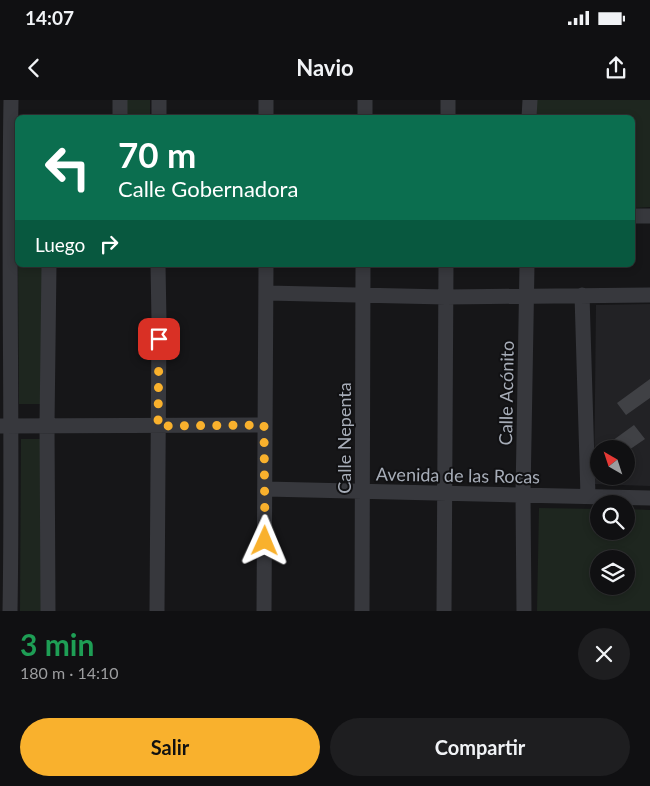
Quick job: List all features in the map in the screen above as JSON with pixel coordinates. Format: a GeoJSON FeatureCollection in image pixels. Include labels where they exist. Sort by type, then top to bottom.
{"type":"FeatureCollection","features":[{"type":"Feature","properties":{"kind":"street"},"geometry":{"type":"LineString","coordinates":[[10,611],[6,426],[11,100]]}},
{"type":"Feature","properties":{"kind":"street"},"geometry":{"type":"LineString","coordinates":[[120,100],[120,115]]}},
{"type":"Feature","properties":{"kind":"street"},"geometry":{"type":"LineString","coordinates":[[158,115],[159,100]]}},
{"type":"Feature","properties":{"kind":"street"},"geometry":{"type":"LineString","coordinates":[[266,100],[266,115]]}},
{"type":"Feature","properties":{"kind":"street"},"geometry":{"type":"LineString","coordinates":[[365,100],[365,115]]}},
{"type":"Feature","properties":{"kind":"street"},"geometry":{"type":"LineString","coordinates":[[448,100],[448,115]]}},
{"type":"Feature","properties":{"kind":"street"},"geometry":{"type":"LineString","coordinates":[[530,100],[530,115]]}},
{"type":"Feature","properties":{"kind":"street"},"geometry":{"type":"LineString","coordinates":[[635,216],[650,216]]}},
{"type":"Feature","properties":{"kind":"street"},"geometry":{"type":"LineString","coordinates":[[48,611],[47,425],[49,267]]}},
{"type":"Feature","properties":{"kind":"street"},"geometry":{"type":"LineString","coordinates":[[157,611],[160,322],[158,267]]}},
{"type":"Feature","properties":{"kind":"street"},"geometry":{"type":"LineString","coordinates":[[264,611],[266,267]]}},
{"type":"Feature","properties":{"kind":"street","name":"Calle Nepenta"},"geometry":{"type":"LineString","coordinates":[[362,611],[363,267]]}},
{"type":"Feature","properties":{"kind":"street"},"geometry":{"type":"LineString","coordinates":[[444,611],[446,267]]}},
{"type":"Feature","properties":{"kind":"street","name":"Calle Acónito"},"geometry":{"type":"LineString","coordinates":[[524,611],[522,495],[527,267]]}},
{"type":"Feature","properties":{"kind":"street"},"geometry":{"type":"LineString","coordinates":[[267,293],[446,297],[650,295]]}},
{"type":"Feature","properties":{"kind":"street"},"geometry":{"type":"LineString","coordinates":[[582,295],[588,496]]}},
{"type":"Feature","properties":{"kind":"street"},"geometry":{"type":"LineString","coordinates":[[6,426],[264,425]]}},
{"type":"Feature","properties":{"kind":"street","name":"Avenida de las Rocas"},"geometry":{"type":"LineString","coordinates":[[266,489],[650,498]]}},
{"type":"Feature","properties":{"kind":"shaded area"},"geometry":{"type":"Polygon","coordinates":[[[125,100],[150,100],[150,115],[125,115],[125,100]]]}},
{"type":"Feature","properties":{"kind":"shaded area"},"geometry":{"type":"Polygon","coordinates":[[[537,100],[650,100],[650,207],[635,208],[635,115],[537,115],[537,100]]]}},
{"type":"Feature","properties":{"kind":"shaded area"},"geometry":{"type":"Polygon","coordinates":[[[18,267],[45,267],[44,404],[19,404],[18,267]]]}},
{"type":"Feature","properties":{"kind":"shaded area"},"geometry":{"type":"Polygon","coordinates":[[[650,304],[650,486],[622,485],[635,485],[635,440],[594,440],[596,305],[650,304]]]}},
{"type":"Feature","properties":{"kind":"shaded area"},"geometry":{"type":"Polygon","coordinates":[[[21,439],[43,439],[44,611],[20,611],[21,439]]]}},
{"type":"Feature","properties":{"kind":"shaded area"},"geometry":{"type":"Polygon","coordinates":[[[539,508],[590,509],[590,540],[635,540],[635,509],[650,510],[650,611],[537,611],[539,508]]]}},
{"type":"Feature","properties":{"kind":"building"},"geometry":{"type":"Polygon","coordinates":[[[650,379],[650,398],[626,415],[617,403],[650,379]]]}},
{"type":"Feature","properties":{"kind":"building"},"geometry":{"type":"Polygon","coordinates":[[[634,425],[645,439],[635,446],[635,440],[613,440],[634,425]]]}},
{"type":"Feature","properties":{"kind":"route"},"geometry":{"type":"LineString","coordinates":[[159,339],[158,426],[264,425],[265,541]]}}]}
